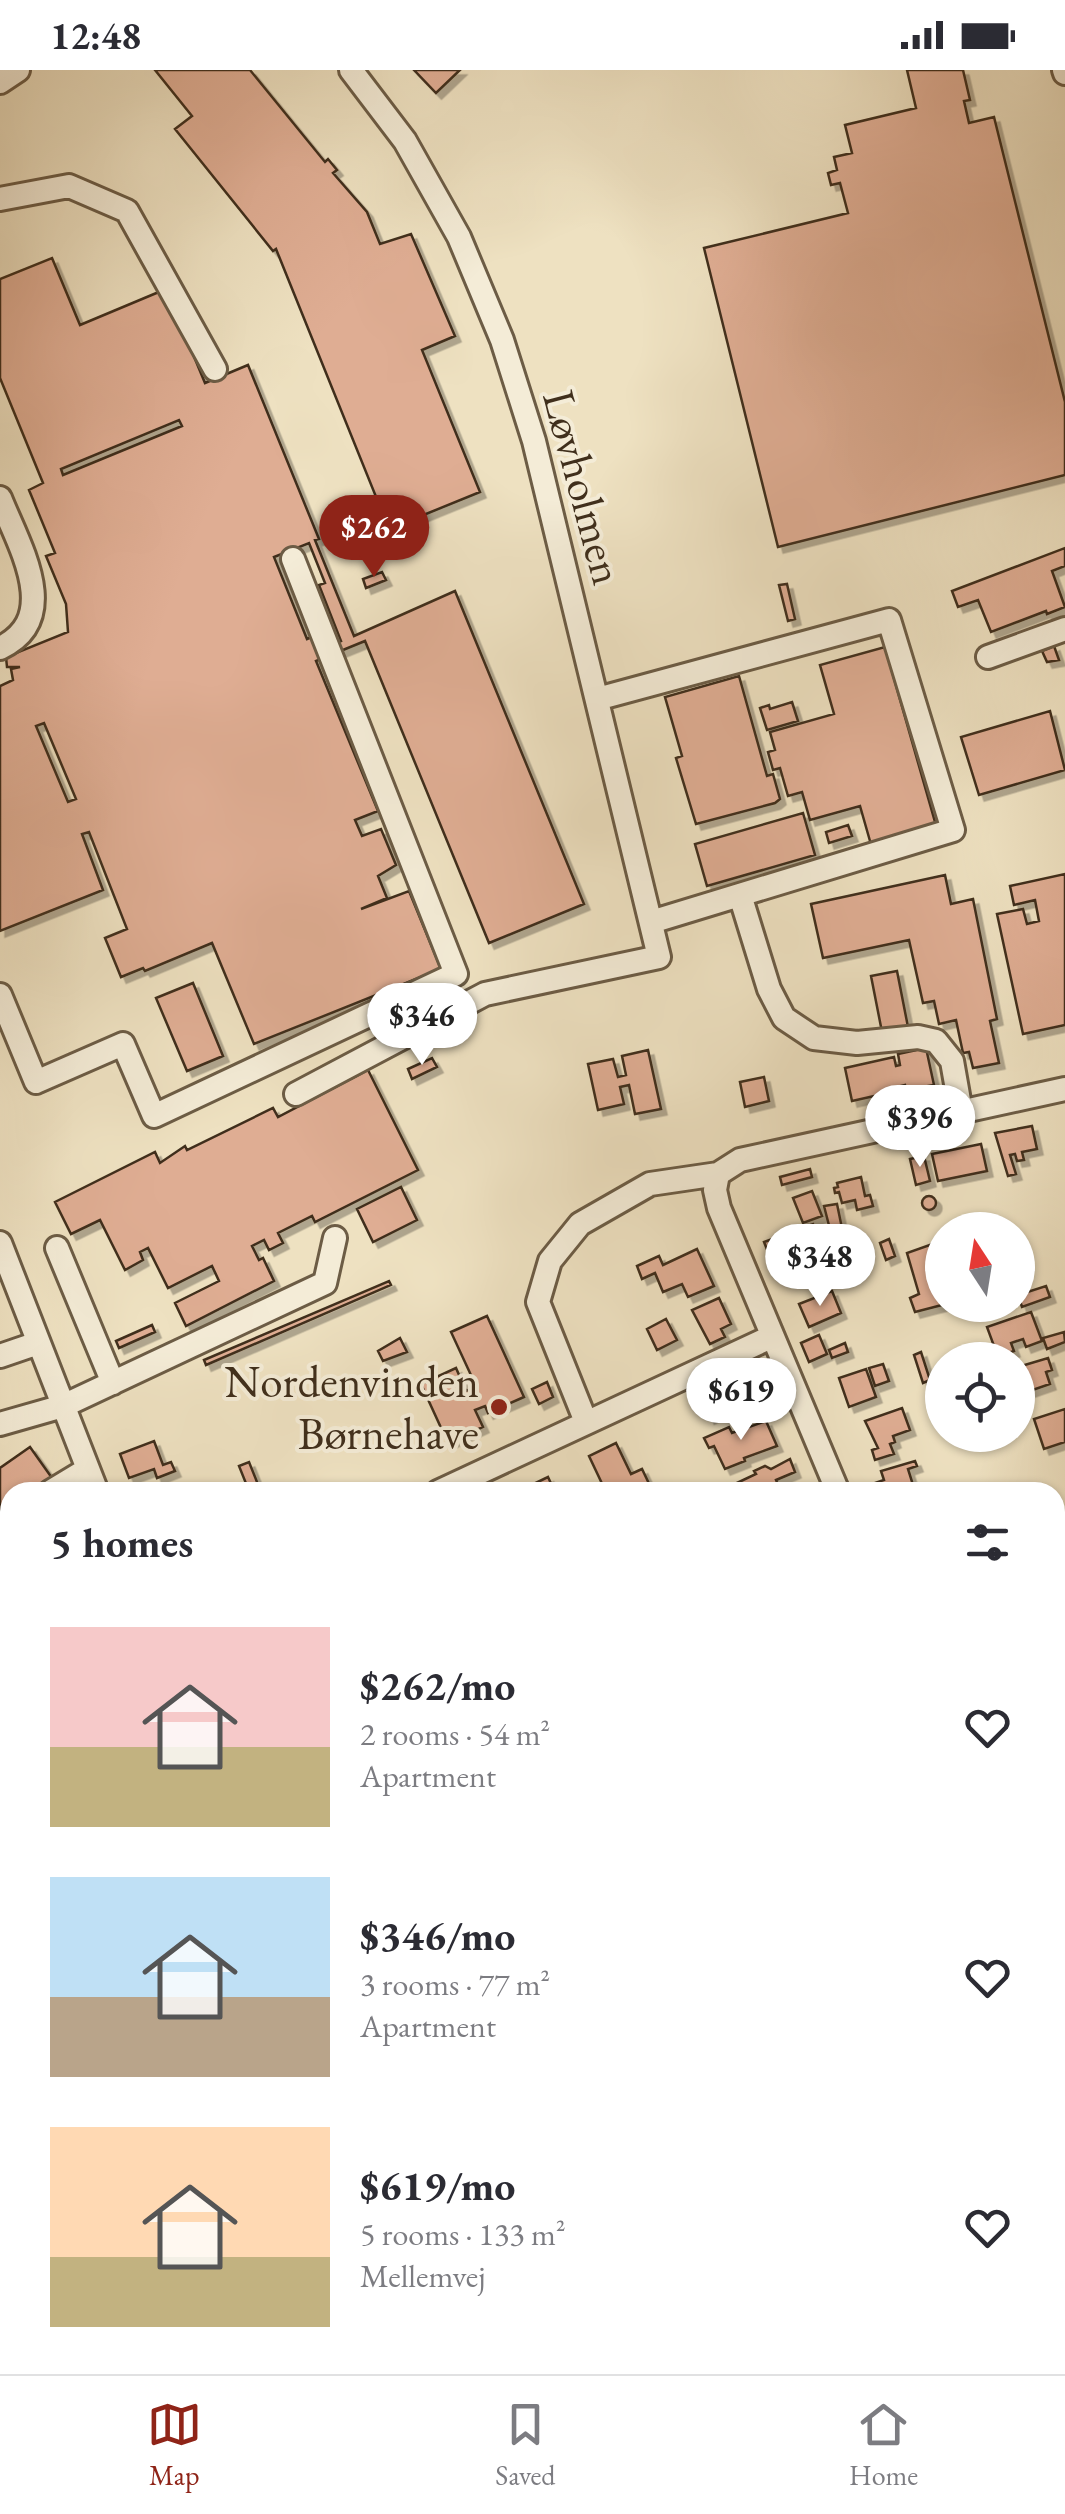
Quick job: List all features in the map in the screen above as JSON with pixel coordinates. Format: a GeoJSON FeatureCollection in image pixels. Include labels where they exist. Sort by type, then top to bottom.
{"type":"FeatureCollection","features":[{"type":"Feature","properties":{"kind":"street"},"geometry":{"type":"LineString","coordinates":[[0,82],[18,70]]}},
{"type":"Feature","properties":{"kind":"street","name":"Løvholmen"},"geometry":{"type":"LineString","coordinates":[[296,1094],[485,994],[659,957],[534,441],[502,340],[459,238],[405,141],[350,70]]}},
{"type":"Feature","properties":{"kind":"street"},"geometry":{"type":"LineString","coordinates":[[0,199],[69,186],[127,211],[215,369]]}},
{"type":"Feature","properties":{"kind":"street"},"geometry":{"type":"LineString","coordinates":[[0,498],[34,581],[34,595],[33,610],[14,642],[0,648]]}},
{"type":"Feature","properties":{"kind":"street"},"geometry":{"type":"LineString","coordinates":[[0,995],[36,1082],[123,1044],[154,1116],[456,974],[292,559]]}},
{"type":"Feature","properties":{"kind":"street"},"geometry":{"type":"LineString","coordinates":[[597,698],[888,620],[953,830],[651,922]]}},
{"type":"Feature","properties":{"kind":"street"},"geometry":{"type":"LineString","coordinates":[[988,657],[1065,629]]}},
{"type":"Feature","properties":{"kind":"street"},"geometry":{"type":"LineString","coordinates":[[740,895],[769,989],[784,1018],[814,1038],[856,1043],[918,1037],[936,1041],[952,1061],[961,1112]]}},
{"type":"Feature","properties":{"kind":"street"},"geometry":{"type":"LineString","coordinates":[[586,1422],[538,1302],[550,1261],[580,1224],[650,1184],[718,1174],[740,1160],[1065,1089]]}},
{"type":"Feature","properties":{"kind":"street"},"geometry":{"type":"LineString","coordinates":[[718,1174],[715,1190],[719,1208],[834,1482]]}},
{"type":"Feature","properties":{"kind":"street"},"geometry":{"type":"LineString","coordinates":[[0,1424],[63,1406],[325,1284],[334,1238]]}},
{"type":"Feature","properties":{"kind":"street"},"geometry":{"type":"LineString","coordinates":[[0,1243],[93,1482]]}},
{"type":"Feature","properties":{"kind":"street"},"geometry":{"type":"LineString","coordinates":[[58,1248],[113,1383]]}},
{"type":"Feature","properties":{"kind":"street"},"geometry":{"type":"LineString","coordinates":[[459,1482],[771,1338]]}},
{"type":"Feature","properties":{"kind":"street"},"geometry":{"type":"LineString","coordinates":[[0,1356],[38,1343]]}},
{"type":"Feature","properties":{"kind":"street"},"geometry":{"type":"LineString","coordinates":[[67,1482],[88,1469]]}},
{"type":"Feature","properties":{"kind":"building"},"geometry":{"type":"Polygon","coordinates":[[[155,70],[250,70],[325,162],[328,159],[337,170],[333,173],[367,212],[380,244],[411,234],[455,336],[422,350],[480,492],[389,529],[276,249],[273,251],[175,129],[192,116],[155,70]]]}},
{"type":"Feature","properties":{"kind":"building"},"geometry":{"type":"Polygon","coordinates":[[[414,70],[460,70],[436,93],[414,70]]]}},
{"type":"Feature","properties":{"kind":"building"},"geometry":{"type":"Polygon","coordinates":[[[907,70],[963,70],[970,100],[964,101],[969,123],[994,117],[1065,402],[1065,475],[778,547],[704,248],[848,213],[840,183],[831,185],[828,173],[837,170],[834,157],[852,153],[845,125],[916,108],[907,70]]]}},
{"type":"Feature","properties":{"kind":"building"},"geometry":{"type":"Polygon","coordinates":[[[52,258],[80,325],[166,289],[205,383],[248,365],[354,636],[455,591],[584,904],[489,943],[365,641],[316,661],[378,811],[355,820],[362,836],[381,829],[396,865],[378,876],[387,898],[361,909],[409,891],[441,969],[254,1044],[212,943],[121,977],[105,938],[127,929],[89,832],[82,834],[103,890],[0,931],[0,686],[13,680],[11,669],[20,667],[7,667],[6,657],[68,632],[66,604],[46,556],[55,553],[29,490],[43,483],[0,378],[0,279],[52,258]],[[179,420],[61,469],[63,475],[182,426],[179,420]],[[309,543],[274,557],[307,639],[319,634],[325,648],[341,641],[319,585],[325,583],[309,543]],[[44,723],[36,726],[68,802],[76,799],[44,723]]]}},
{"type":"Feature","properties":{"kind":"building"},"geometry":{"type":"Polygon","coordinates":[[[1065,548],[1065,566],[1052,571],[1065,607],[991,632],[978,600],[958,607],[952,591],[1065,548]]]}},
{"type":"Feature","properties":{"kind":"building"},"geometry":{"type":"Polygon","coordinates":[[[382,572],[386,580],[366,588],[363,579],[382,572]]]}},
{"type":"Feature","properties":{"kind":"building"},"geometry":{"type":"Polygon","coordinates":[[[787,584],[795,619],[788,621],[779,585],[787,584]]]}},
{"type":"Feature","properties":{"kind":"building"},"geometry":{"type":"Polygon","coordinates":[[[1054,646],[1059,660],[1047,662],[1042,651],[1054,646]]]}},
{"type":"Feature","properties":{"kind":"building"},"geometry":{"type":"Polygon","coordinates":[[[885,647],[937,829],[872,848],[860,806],[810,820],[802,792],[788,796],[780,768],[773,770],[768,752],[775,750],[770,732],[834,714],[820,665],[885,647]]]}},
{"type":"Feature","properties":{"kind":"building"},"geometry":{"type":"Polygon","coordinates":[[[739,676],[767,776],[773,774],[780,799],[696,824],[676,758],[682,756],[665,697],[739,676]]]}},
{"type":"Feature","properties":{"kind":"building"},"geometry":{"type":"Polygon","coordinates":[[[792,702],[798,721],[767,730],[760,708],[792,702]]]}},
{"type":"Feature","properties":{"kind":"building"},"geometry":{"type":"Polygon","coordinates":[[[1050,711],[1065,770],[979,795],[961,737],[1050,711]]]}},
{"type":"Feature","properties":{"kind":"building"},"geometry":{"type":"Polygon","coordinates":[[[803,813],[815,855],[707,886],[695,844],[803,813]]]}},
{"type":"Feature","properties":{"kind":"building"},"geometry":{"type":"Polygon","coordinates":[[[848,825],[852,836],[829,843],[826,832],[848,825]]]}},
{"type":"Feature","properties":{"kind":"building"},"geometry":{"type":"Polygon","coordinates":[[[1065,874],[1065,1025],[1023,1034],[997,914],[1023,909],[1027,924],[1039,921],[1035,900],[1014,905],[1010,886],[1065,874]]]}},
{"type":"Feature","properties":{"kind":"building"},"geometry":{"type":"Polygon","coordinates":[[[945,875],[951,904],[973,899],[997,1019],[990,1021],[999,1063],[973,1068],[969,1052],[963,1053],[956,1020],[939,1024],[934,1001],[923,1003],[909,940],[823,958],[811,904],[945,875]]]}},
{"type":"Feature","properties":{"kind":"building"},"geometry":{"type":"Polygon","coordinates":[[[897,971],[908,1027],[882,1032],[871,976],[897,971]]]}},
{"type":"Feature","properties":{"kind":"building"},"geometry":{"type":"Polygon","coordinates":[[[193,983],[223,1056],[187,1071],[156,998],[193,983]]]}},
{"type":"Feature","properties":{"kind":"building"},"geometry":{"type":"Polygon","coordinates":[[[926,1048],[934,1085],[906,1090],[905,1085],[901,1090],[852,1101],[845,1068],[894,1057],[896,1066],[900,1065],[898,1054],[926,1048]]]}},
{"type":"Feature","properties":{"kind":"building"},"geometry":{"type":"Polygon","coordinates":[[[648,1050],[661,1109],[635,1114],[629,1085],[620,1087],[624,1104],[598,1110],[588,1064],[613,1059],[618,1077],[626,1075],[622,1056],[648,1050]]]}},
{"type":"Feature","properties":{"kind":"building"},"geometry":{"type":"Polygon","coordinates":[[[432,1058],[437,1067],[412,1079],[408,1069],[432,1058]]]}},
{"type":"Feature","properties":{"kind":"building"},"geometry":{"type":"Polygon","coordinates":[[[368,1070],[418,1170],[315,1222],[312,1216],[278,1233],[283,1243],[269,1250],[264,1240],[252,1246],[274,1281],[186,1326],[175,1303],[219,1281],[212,1266],[168,1288],[148,1248],[140,1252],[143,1260],[125,1270],[100,1220],[71,1234],[55,1202],[155,1152],[160,1163],[185,1146],[187,1150],[273,1108],[278,1117],[368,1070]]]}},
{"type":"Feature","properties":{"kind":"building"},"geometry":{"type":"Polygon","coordinates":[[[764,1077],[769,1101],[745,1107],[740,1082],[764,1077]]]}},
{"type":"Feature","properties":{"kind":"building"},"geometry":{"type":"Polygon","coordinates":[[[1032,1126],[1037,1149],[1022,1152],[1024,1160],[1017,1161],[1015,1154],[1010,1155],[1016,1174],[1008,1176],[995,1133],[1032,1126]]]}},
{"type":"Feature","properties":{"kind":"building"},"geometry":{"type":"Polygon","coordinates":[[[981,1144],[987,1171],[938,1181],[932,1154],[981,1144]]]}},
{"type":"Feature","properties":{"kind":"building"},"geometry":{"type":"Polygon","coordinates":[[[924,1156],[930,1181],[916,1185],[910,1159],[924,1156]]]}},
{"type":"Feature","properties":{"kind":"building"},"geometry":{"type":"Polygon","coordinates":[[[810,1169],[812,1177],[782,1185],[780,1177],[810,1169]]]}},
{"type":"Feature","properties":{"kind":"building"},"geometry":{"type":"Polygon","coordinates":[[[861,1177],[865,1196],[870,1195],[873,1206],[857,1210],[855,1200],[842,1203],[834,1188],[837,1183],[861,1177]]]}},
{"type":"Feature","properties":{"kind":"building"},"geometry":{"type":"Polygon","coordinates":[[[401,1187],[417,1220],[373,1242],[357,1209],[401,1187]]]}},
{"type":"Feature","properties":{"kind":"building"},"geometry":{"type":"Polygon","coordinates":[[[812,1191],[822,1216],[803,1223],[793,1198],[812,1191]]]}},
{"type":"Feature","properties":{"kind":"building"},"geometry":{"type":"Polygon","coordinates":[[[929,1196],[936,1203],[929,1210],[922,1203],[929,1196]]]}},
{"type":"Feature","properties":{"kind":"building"},"geometry":{"type":"Polygon","coordinates":[[[837,1204],[844,1238],[833,1241],[824,1206],[837,1204]]]}},
{"type":"Feature","properties":{"kind":"building"},"geometry":{"type":"Polygon","coordinates":[[[813,1224],[822,1249],[795,1259],[799,1269],[782,1275],[778,1265],[774,1267],[764,1242],[813,1224]]]}},
{"type":"Feature","properties":{"kind":"building"},"geometry":{"type":"Polygon","coordinates":[[[889,1239],[895,1256],[886,1260],[880,1243],[889,1239]]]}},
{"type":"Feature","properties":{"kind":"building"},"geometry":{"type":"Polygon","coordinates":[[[925,1247],[925,1309],[915,1312],[910,1298],[919,1294],[907,1253],[925,1247]]]}},
{"type":"Feature","properties":{"kind":"building"},"geometry":{"type":"Polygon","coordinates":[[[697,1249],[714,1286],[688,1297],[682,1284],[663,1292],[655,1273],[642,1279],[637,1266],[659,1256],[663,1265],[697,1249]]]}},
{"type":"Feature","properties":{"kind":"building"},"geometry":{"type":"Polygon","coordinates":[[[389,1281],[391,1285],[206,1365],[204,1360],[389,1281]]]}},
{"type":"Feature","properties":{"kind":"building"},"geometry":{"type":"Polygon","coordinates":[[[1046,1286],[1050,1297],[1035,1302],[1035,1290],[1046,1286]]]}},
{"type":"Feature","properties":{"kind":"building"},"geometry":{"type":"Polygon","coordinates":[[[832,1291],[841,1313],[809,1327],[799,1304],[832,1291]]]}},
{"type":"Feature","properties":{"kind":"building"},"geometry":{"type":"Polygon","coordinates":[[[719,1298],[731,1324],[721,1329],[725,1337],[710,1344],[692,1310],[719,1298]]]}},
{"type":"Feature","properties":{"kind":"building"},"geometry":{"type":"Polygon","coordinates":[[[487,1316],[524,1397],[488,1413],[485,1406],[475,1410],[483,1427],[448,1443],[421,1384],[456,1368],[466,1391],[476,1386],[451,1332],[487,1316]]]}},
{"type":"Feature","properties":{"kind":"building"},"geometry":{"type":"Polygon","coordinates":[[[666,1319],[677,1340],[657,1350],[647,1329],[666,1319]]]}},
{"type":"Feature","properties":{"kind":"building"},"geometry":{"type":"Polygon","coordinates":[[[1002,1322],[1035,1322],[1042,1341],[992,1342],[987,1327],[1002,1322]]]}},
{"type":"Feature","properties":{"kind":"building"},"geometry":{"type":"Polygon","coordinates":[[[152,1325],[155,1332],[119,1348],[116,1341],[152,1325]]]}},
{"type":"Feature","properties":{"kind":"building"},"geometry":{"type":"Polygon","coordinates":[[[1064,1332],[1065,1342],[1047,1349],[1043,1338],[1064,1332]]]}},
{"type":"Feature","properties":{"kind":"building"},"geometry":{"type":"Polygon","coordinates":[[[819,1335],[827,1354],[809,1362],[801,1343],[819,1335]]]}},
{"type":"Feature","properties":{"kind":"building"},"geometry":{"type":"Polygon","coordinates":[[[400,1338],[407,1352],[383,1361],[378,1351],[400,1338]]]}},
{"type":"Feature","properties":{"kind":"building"},"geometry":{"type":"Polygon","coordinates":[[[845,1343],[848,1352],[832,1358],[829,1350],[845,1343]]]}},
{"type":"Feature","properties":{"kind":"building"},"geometry":{"type":"Polygon","coordinates":[[[921,1352],[925,1364],[923,1383],[914,1355],[921,1352]]]}},
{"type":"Feature","properties":{"kind":"building"},"geometry":{"type":"Polygon","coordinates":[[[1048,1358],[1052,1370],[1046,1372],[1050,1384],[1035,1389],[1035,1362],[1048,1358]]]}},
{"type":"Feature","properties":{"kind":"building"},"geometry":{"type":"Polygon","coordinates":[[[883,1364],[889,1381],[875,1386],[869,1368],[883,1364]]]}},
{"type":"Feature","properties":{"kind":"building"},"geometry":{"type":"Polygon","coordinates":[[[866,1369],[876,1397],[849,1407],[839,1378],[866,1369]]]}},
{"type":"Feature","properties":{"kind":"building"},"geometry":{"type":"Polygon","coordinates":[[[736,1377],[739,1385],[751,1380],[762,1405],[738,1416],[734,1407],[709,1418],[699,1393],[736,1377]]]}},
{"type":"Feature","properties":{"kind":"building"},"geometry":{"type":"Polygon","coordinates":[[[547,1382],[553,1397],[539,1404],[532,1389],[547,1382]]]}},
{"type":"Feature","properties":{"kind":"building"},"geometry":{"type":"Polygon","coordinates":[[[902,1408],[910,1430],[893,1436],[895,1442],[890,1444],[894,1454],[875,1460],[872,1450],[878,1448],[865,1421],[902,1408]]]}},
{"type":"Feature","properties":{"kind":"building"},"geometry":{"type":"Polygon","coordinates":[[[1065,1409],[1065,1442],[1044,1449],[1035,1419],[1065,1409]]]}},
{"type":"Feature","properties":{"kind":"building"},"geometry":{"type":"Polygon","coordinates":[[[766,1421],[777,1446],[725,1469],[714,1446],[709,1448],[704,1438],[729,1427],[732,1433],[766,1421]]]}},
{"type":"Feature","properties":{"kind":"building"},"geometry":{"type":"Polygon","coordinates":[[[154,1441],[163,1465],[171,1462],[175,1471],[157,1478],[154,1469],[129,1478],[120,1454],[154,1441]]]}},
{"type":"Feature","properties":{"kind":"building"},"geometry":{"type":"Polygon","coordinates":[[[616,1443],[631,1474],[642,1469],[648,1482],[601,1482],[589,1456],[616,1443]]]}},
{"type":"Feature","properties":{"kind":"building"},"geometry":{"type":"Polygon","coordinates":[[[30,1447],[52,1478],[46,1482],[0,1482],[0,1468],[30,1447]]]}},
{"type":"Feature","properties":{"kind":"building"},"geometry":{"type":"Polygon","coordinates":[[[790,1459],[795,1472],[777,1482],[739,1482],[765,1466],[771,1469],[790,1459]]]}},
{"type":"Feature","properties":{"kind":"building"},"geometry":{"type":"Polygon","coordinates":[[[915,1461],[917,1466],[908,1469],[912,1482],[878,1482],[884,1480],[881,1471],[915,1461]]]}},
{"type":"Feature","properties":{"kind":"building"},"geometry":{"type":"Polygon","coordinates":[[[249,1462],[257,1482],[245,1482],[239,1466],[249,1462]]]}},
{"type":"Feature","properties":{"kind":"place","name":"Nordenvinden Børnehave"},"geometry":{"type":"Point","coordinates":[499,1407]}}]}
